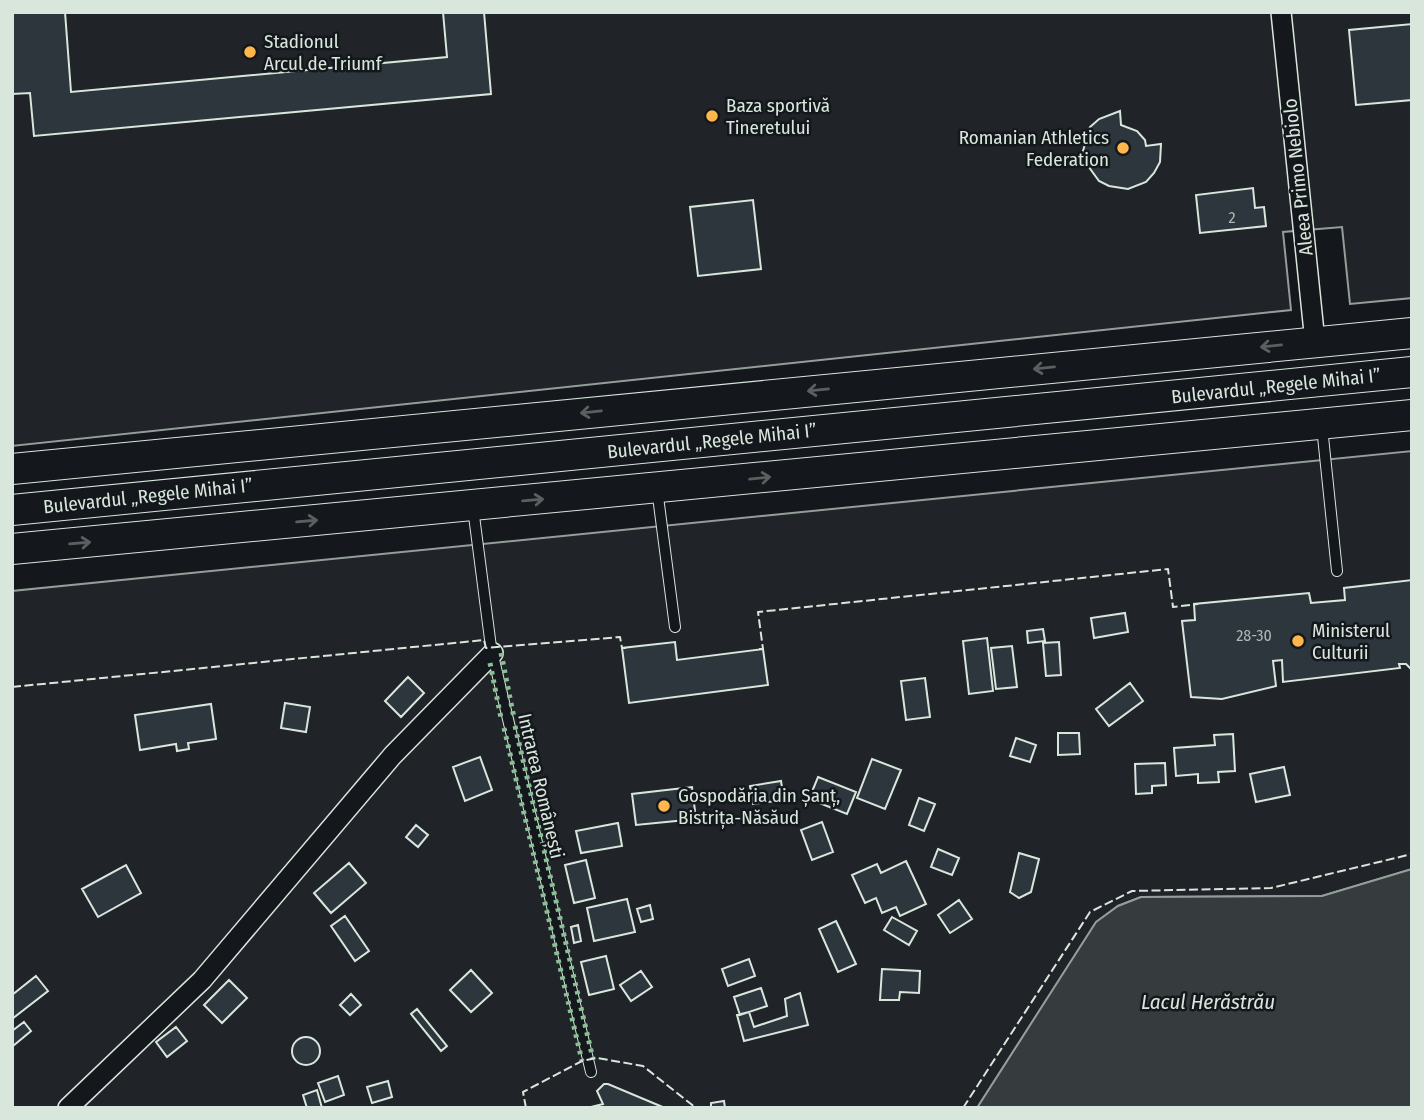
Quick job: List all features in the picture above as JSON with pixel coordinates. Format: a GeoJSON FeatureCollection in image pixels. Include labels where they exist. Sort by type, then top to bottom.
{"type":"FeatureCollection","features":[{"type":"Feature","properties":{"kind":"main road","name":"Bulevardul „Regele Mihai I”"},"geometry":{"type":"LineString","coordinates":[[12,469],[1412,332]]}},
{"type":"Feature","properties":{"kind":"main road","name":"Bulevardul „Regele Mihai I”"},"geometry":{"type":"LineString","coordinates":[[12,510],[1412,372]]}},
{"type":"Feature","properties":{"kind":"main road","name":"Bulevardul „Regele Mihai I”"},"geometry":{"type":"LineString","coordinates":[[12,549],[1412,415]]}},
{"type":"Feature","properties":{"kind":"street","name":"Aleea Primo Nebiolo"},"geometry":{"type":"LineString","coordinates":[[1281,12],[1315,342]]}},
{"type":"Feature","properties":{"kind":"street"},"geometry":{"type":"LineString","coordinates":[[68,1108],[202,981],[393,755],[493,653]]}},
{"type":"Feature","properties":{"kind":"lane"},"geometry":{"type":"LineString","coordinates":[[1322,423],[1337,571]]}},
{"type":"Feature","properties":{"kind":"lane"},"geometry":{"type":"LineString","coordinates":[[657,488],[675,627]]}},
{"type":"Feature","properties":{"kind":"lane","name":"Intrarea Românești"},"geometry":{"type":"LineString","coordinates":[[472,505],[493,653],[591,1072]]}},
{"type":"Feature","properties":{"kind":"shaded area","name":"Baza sportivă Tineretului"},"geometry":{"type":"Polygon","coordinates":[[[12,12],[1412,12],[1412,298],[1350,304],[1342,227],[1283,232],[1291,310],[12,446],[12,12]]]}},
{"type":"Feature","properties":{"kind":"shaded area"},"geometry":{"type":"Polygon","coordinates":[[[1412,451],[1412,869],[1322,896],[1141,897],[1118,906],[1096,923],[977,1108],[12,1108],[12,591],[1412,451]]]}},
{"type":"Feature","properties":{"kind":"water","name":"Lacul Herăstrău"},"geometry":{"type":"Polygon","coordinates":[[[1412,869],[1412,1108],[977,1108],[1096,922],[1118,906],[1141,897],[1322,896],[1412,869]]]}},
{"type":"Feature","properties":{"kind":"building"},"geometry":{"type":"Polygon","coordinates":[[[12,12],[65,12],[71,92],[447,57],[443,12],[484,12],[491,94],[34,136],[30,93],[12,94],[12,12]]]}},
{"type":"Feature","properties":{"kind":"building"},"geometry":{"type":"Polygon","coordinates":[[[1412,24],[1412,100],[1356,105],[1349,30],[1412,24]]]}},
{"type":"Feature","properties":{"kind":"building","name":"Romanian Athletics Federation"},"geometry":{"type":"Polygon","coordinates":[[[1120,111],[1121,125],[1137,131],[1145,140],[1146,146],[1161,144],[1160,162],[1154,173],[1146,182],[1128,189],[1109,186],[1099,181],[1086,163],[1083,151],[1090,127],[1099,119],[1120,111]]]}},
{"type":"Feature","properties":{"kind":"building"},"geometry":{"type":"Polygon","coordinates":[[[1253,188],[1255,208],[1264,207],[1266,226],[1200,233],[1196,195],[1253,188]]]}},
{"type":"Feature","properties":{"kind":"building"},"geometry":{"type":"Polygon","coordinates":[[[753,200],[761,269],[698,276],[690,207],[753,200]]]}},
{"type":"Feature","properties":{"kind":"building","name":"Ministerul Culturii"},"geometry":{"type":"Polygon","coordinates":[[[1412,580],[1412,670],[1406,664],[1399,664],[1400,668],[1283,682],[1282,660],[1273,661],[1276,686],[1222,699],[1191,697],[1182,621],[1195,620],[1194,604],[1309,593],[1311,603],[1345,600],[1344,588],[1412,580]]]}},
{"type":"Feature","properties":{"kind":"building"},"geometry":{"type":"Polygon","coordinates":[[[1125,613],[1128,632],[1094,638],[1091,618],[1125,613]]]}},
{"type":"Feature","properties":{"kind":"building"},"geometry":{"type":"Polygon","coordinates":[[[1043,629],[1045,641],[1028,643],[1027,631],[1043,629]]]}},
{"type":"Feature","properties":{"kind":"building"},"geometry":{"type":"Polygon","coordinates":[[[987,638],[993,691],[969,694],[963,641],[987,638]]]}},
{"type":"Feature","properties":{"kind":"building"},"geometry":{"type":"Polygon","coordinates":[[[675,642],[677,660],[763,649],[768,685],[629,703],[622,648],[675,642]]]}},
{"type":"Feature","properties":{"kind":"building"},"geometry":{"type":"Polygon","coordinates":[[[1059,642],[1061,675],[1046,676],[1043,643],[1059,642]]]}},
{"type":"Feature","properties":{"kind":"building"},"geometry":{"type":"Polygon","coordinates":[[[1012,646],[1017,687],[996,689],[991,648],[1012,646]]]}},
{"type":"Feature","properties":{"kind":"building"},"geometry":{"type":"Polygon","coordinates":[[[408,677],[424,693],[401,717],[385,701],[408,677]]]}},
{"type":"Feature","properties":{"kind":"building"},"geometry":{"type":"Polygon","coordinates":[[[925,678],[930,717],[906,720],[901,681],[925,678]]]}},
{"type":"Feature","properties":{"kind":"building"},"geometry":{"type":"Polygon","coordinates":[[[1130,683],[1143,701],[1109,726],[1096,709],[1130,683]]]}},
{"type":"Feature","properties":{"kind":"building"},"geometry":{"type":"Polygon","coordinates":[[[285,703],[310,707],[306,732],[281,728],[285,703]]]}},
{"type":"Feature","properties":{"kind":"building"},"geometry":{"type":"Polygon","coordinates":[[[211,704],[216,739],[188,743],[189,749],[177,751],[176,744],[140,750],[135,715],[211,704]]]}},
{"type":"Feature","properties":{"kind":"building"},"geometry":{"type":"Polygon","coordinates":[[[1058,733],[1079,733],[1080,754],[1058,755],[1058,733]]]}},
{"type":"Feature","properties":{"kind":"building"},"geometry":{"type":"Polygon","coordinates":[[[1233,734],[1235,771],[1218,772],[1219,782],[1198,783],[1198,774],[1176,776],[1174,748],[1215,745],[1214,735],[1233,734]]]}},
{"type":"Feature","properties":{"kind":"building"},"geometry":{"type":"Polygon","coordinates":[[[1016,738],[1036,745],[1030,762],[1010,756],[1016,738]]]}},
{"type":"Feature","properties":{"kind":"building"},"geometry":{"type":"Polygon","coordinates":[[[480,757],[492,790],[465,801],[453,767],[480,757]]]}},
{"type":"Feature","properties":{"kind":"building"},"geometry":{"type":"Polygon","coordinates":[[[872,759],[901,770],[885,809],[857,798],[872,759]]]}},
{"type":"Feature","properties":{"kind":"building"},"geometry":{"type":"Polygon","coordinates":[[[1165,763],[1166,785],[1152,786],[1152,793],[1136,794],[1135,764],[1165,763]]]}},
{"type":"Feature","properties":{"kind":"building"},"geometry":{"type":"Polygon","coordinates":[[[1284,767],[1290,795],[1256,802],[1250,774],[1284,767]]]}},
{"type":"Feature","properties":{"kind":"building"},"geometry":{"type":"Polygon","coordinates":[[[818,777],[856,792],[847,814],[809,799],[818,777]]]}},
{"type":"Feature","properties":{"kind":"building"},"geometry":{"type":"Polygon","coordinates":[[[781,781],[784,800],[753,804],[750,786],[781,781]]]}},
{"type":"Feature","properties":{"kind":"building","name":"Gospodăria din Șanț, Bistrița-Năsăud"},"geometry":{"type":"Polygon","coordinates":[[[692,787],[696,819],[636,825],[632,794],[692,787]]]}},
{"type":"Feature","properties":{"kind":"building"},"geometry":{"type":"Polygon","coordinates":[[[919,798],[935,804],[924,831],[909,825],[919,798]]]}},
{"type":"Feature","properties":{"kind":"building"},"geometry":{"type":"Polygon","coordinates":[[[822,822],[833,852],[812,860],[801,830],[822,822]]]}},
{"type":"Feature","properties":{"kind":"building"},"geometry":{"type":"Polygon","coordinates":[[[618,823],[622,846],[581,853],[576,831],[618,823]]]}},
{"type":"Feature","properties":{"kind":"building"},"geometry":{"type":"Polygon","coordinates":[[[416,825],[428,835],[418,847],[406,837],[416,825]]]}},
{"type":"Feature","properties":{"kind":"building"},"geometry":{"type":"Polygon","coordinates":[[[938,849],[959,858],[952,875],[931,867],[938,849]]]}},
{"type":"Feature","properties":{"kind":"building"},"geometry":{"type":"Polygon","coordinates":[[[1019,853],[1039,859],[1031,892],[1019,898],[1010,892],[1019,853]]]}},
{"type":"Feature","properties":{"kind":"building"},"geometry":{"type":"Polygon","coordinates":[[[586,860],[595,898],[574,903],[565,865],[586,860]]]}},
{"type":"Feature","properties":{"kind":"building"},"geometry":{"type":"Polygon","coordinates":[[[906,861],[926,904],[900,916],[896,907],[882,913],[876,898],[865,903],[852,875],[877,864],[881,873],[906,861]]]}},
{"type":"Feature","properties":{"kind":"building"},"geometry":{"type":"Polygon","coordinates":[[[349,863],[366,883],[331,913],[314,893],[349,863]]]}},
{"type":"Feature","properties":{"kind":"building"},"geometry":{"type":"Polygon","coordinates":[[[126,865],[141,893],[98,917],[82,889],[126,865]]]}},
{"type":"Feature","properties":{"kind":"building"},"geometry":{"type":"Polygon","coordinates":[[[627,899],[635,932],[594,941],[587,908],[627,899]]]}},
{"type":"Feature","properties":{"kind":"building"},"geometry":{"type":"Polygon","coordinates":[[[959,900],[972,919],[950,933],[938,915],[959,900]]]}},
{"type":"Feature","properties":{"kind":"building"},"geometry":{"type":"Polygon","coordinates":[[[650,905],[653,919],[641,922],[637,909],[650,905]]]}},
{"type":"Feature","properties":{"kind":"building"},"geometry":{"type":"Polygon","coordinates":[[[345,916],[369,951],[355,961],[331,926],[345,916]]]}},
{"type":"Feature","properties":{"kind":"building"},"geometry":{"type":"Polygon","coordinates":[[[892,917],[917,931],[909,945],[884,930],[892,917]]]}},
{"type":"Feature","properties":{"kind":"building"},"geometry":{"type":"Polygon","coordinates":[[[836,921],[856,964],[838,972],[819,929],[836,921]]]}},
{"type":"Feature","properties":{"kind":"building"},"geometry":{"type":"Polygon","coordinates":[[[578,925],[581,941],[574,943],[571,927],[578,925]]]}},
{"type":"Feature","properties":{"kind":"building"},"geometry":{"type":"Polygon","coordinates":[[[606,956],[614,989],[589,995],[581,962],[606,956]]]}},
{"type":"Feature","properties":{"kind":"building"},"geometry":{"type":"Polygon","coordinates":[[[749,959],[755,976],[728,986],[722,969],[749,959]]]}},
{"type":"Feature","properties":{"kind":"building"},"geometry":{"type":"Polygon","coordinates":[[[882,969],[920,971],[919,993],[900,992],[899,1000],[880,1000],[882,969]]]}},
{"type":"Feature","properties":{"kind":"building"},"geometry":{"type":"Polygon","coordinates":[[[471,970],[492,993],[471,1012],[450,990],[471,970]]]}},
{"type":"Feature","properties":{"kind":"building"},"geometry":{"type":"Polygon","coordinates":[[[641,971],[652,987],[631,1001],[620,985],[641,971]]]}},
{"type":"Feature","properties":{"kind":"building"},"geometry":{"type":"Polygon","coordinates":[[[36,976],[48,991],[12,1019],[12,995],[36,976]]]}},
{"type":"Feature","properties":{"kind":"building"},"geometry":{"type":"Polygon","coordinates":[[[229,980],[247,998],[222,1023],[204,1005],[229,980]]]}},
{"type":"Feature","properties":{"kind":"building"},"geometry":{"type":"Polygon","coordinates":[[[761,988],[767,1006],[740,1015],[734,997],[761,988]]]}},
{"type":"Feature","properties":{"kind":"building"},"geometry":{"type":"Polygon","coordinates":[[[800,993],[808,1025],[744,1041],[737,1015],[749,1012],[754,1027],[787,1016],[785,999],[800,993]]]}},
{"type":"Feature","properties":{"kind":"building"},"geometry":{"type":"Polygon","coordinates":[[[351,994],[361,1005],[350,1015],[340,1005],[351,994]]]}},
{"type":"Feature","properties":{"kind":"building"},"geometry":{"type":"Polygon","coordinates":[[[417,1009],[447,1046],[441,1051],[411,1014],[417,1009]]]}},
{"type":"Feature","properties":{"kind":"building"},"geometry":{"type":"Polygon","coordinates":[[[24,1022],[31,1031],[13,1046],[12,1031],[24,1022]]]}},
{"type":"Feature","properties":{"kind":"building"},"geometry":{"type":"Polygon","coordinates":[[[176,1027],[187,1041],[167,1057],[156,1042],[176,1027]]]}},
{"type":"Feature","properties":{"kind":"building"},"geometry":{"type":"Polygon","coordinates":[[[306,1037],[316,1041],[320,1051],[316,1061],[306,1065],[296,1061],[292,1051],[296,1041],[306,1037]]]}},
{"type":"Feature","properties":{"kind":"building"},"geometry":{"type":"Polygon","coordinates":[[[338,1076],[344,1095],[325,1102],[318,1083],[338,1076]]]}},
{"type":"Feature","properties":{"kind":"building"},"geometry":{"type":"Polygon","coordinates":[[[388,1081],[392,1097],[372,1103],[367,1087],[388,1081]]]}},
{"type":"Feature","properties":{"kind":"building"},"geometry":{"type":"Polygon","coordinates":[[[604,1084],[665,1108],[587,1108],[603,1104],[597,1091],[604,1084]]]}},
{"type":"Feature","properties":{"kind":"building"},"geometry":{"type":"Polygon","coordinates":[[[317,1090],[322,1108],[307,1108],[303,1095],[317,1090]]]}},
{"type":"Feature","properties":{"kind":"building"},"geometry":{"type":"Polygon","coordinates":[[[724,1101],[725,1108],[711,1108],[711,1103],[724,1101]]]}},
{"type":"Feature","properties":{"kind":"hedge"},"geometry":{"type":"LineString","coordinates":[[501,653],[514,718]]}},
{"type":"Feature","properties":{"kind":"hedge"},"geometry":{"type":"LineString","coordinates":[[490,663],[501,718]]}},
{"type":"Feature","properties":{"kind":"hedge"},"geometry":{"type":"LineString","coordinates":[[515,726],[593,1059]]}},
{"type":"Feature","properties":{"kind":"hedge"},"geometry":{"type":"LineString","coordinates":[[504,728],[582,1061]]}},
{"type":"Feature","properties":{"kind":"fence"},"geometry":{"type":"LineString","coordinates":[[759,649],[763,649],[758,612],[1168,569],[1173,607],[1198,604]]}},
{"type":"Feature","properties":{"kind":"fence"},"geometry":{"type":"LineString","coordinates":[[12,687],[484,640],[486,648],[620,637],[622,648],[626,648]]}},
{"type":"Feature","properties":{"kind":"fence"},"geometry":{"type":"LineString","coordinates":[[963,1108],[1090,912],[1132,891],[1271,888],[1412,854]]}},
{"type":"Feature","properties":{"kind":"fence"},"geometry":{"type":"LineString","coordinates":[[526,1108],[523,1092],[582,1061],[597,1058],[643,1066],[696,1108]]}},
{"type":"Feature","properties":{"kind":"place","name":"Stadionul Arcul de Triumf"},"geometry":{"type":"Point","coordinates":[250,52]}},
{"type":"Feature","properties":{"kind":"place","name":"Baza sportivă Tineretului"},"geometry":{"type":"Point","coordinates":[712,116]}},
{"type":"Feature","properties":{"kind":"place","name":"Romanian Athletics Federation"},"geometry":{"type":"Point","coordinates":[1123,148]}},
{"type":"Feature","properties":{"kind":"place","name":"Ministerul Culturii"},"geometry":{"type":"Point","coordinates":[1298,641]}},
{"type":"Feature","properties":{"kind":"place","name":"Gospodăria din Șanț, Bistrița-Năsăud"},"geometry":{"type":"Point","coordinates":[664,806]}}]}
